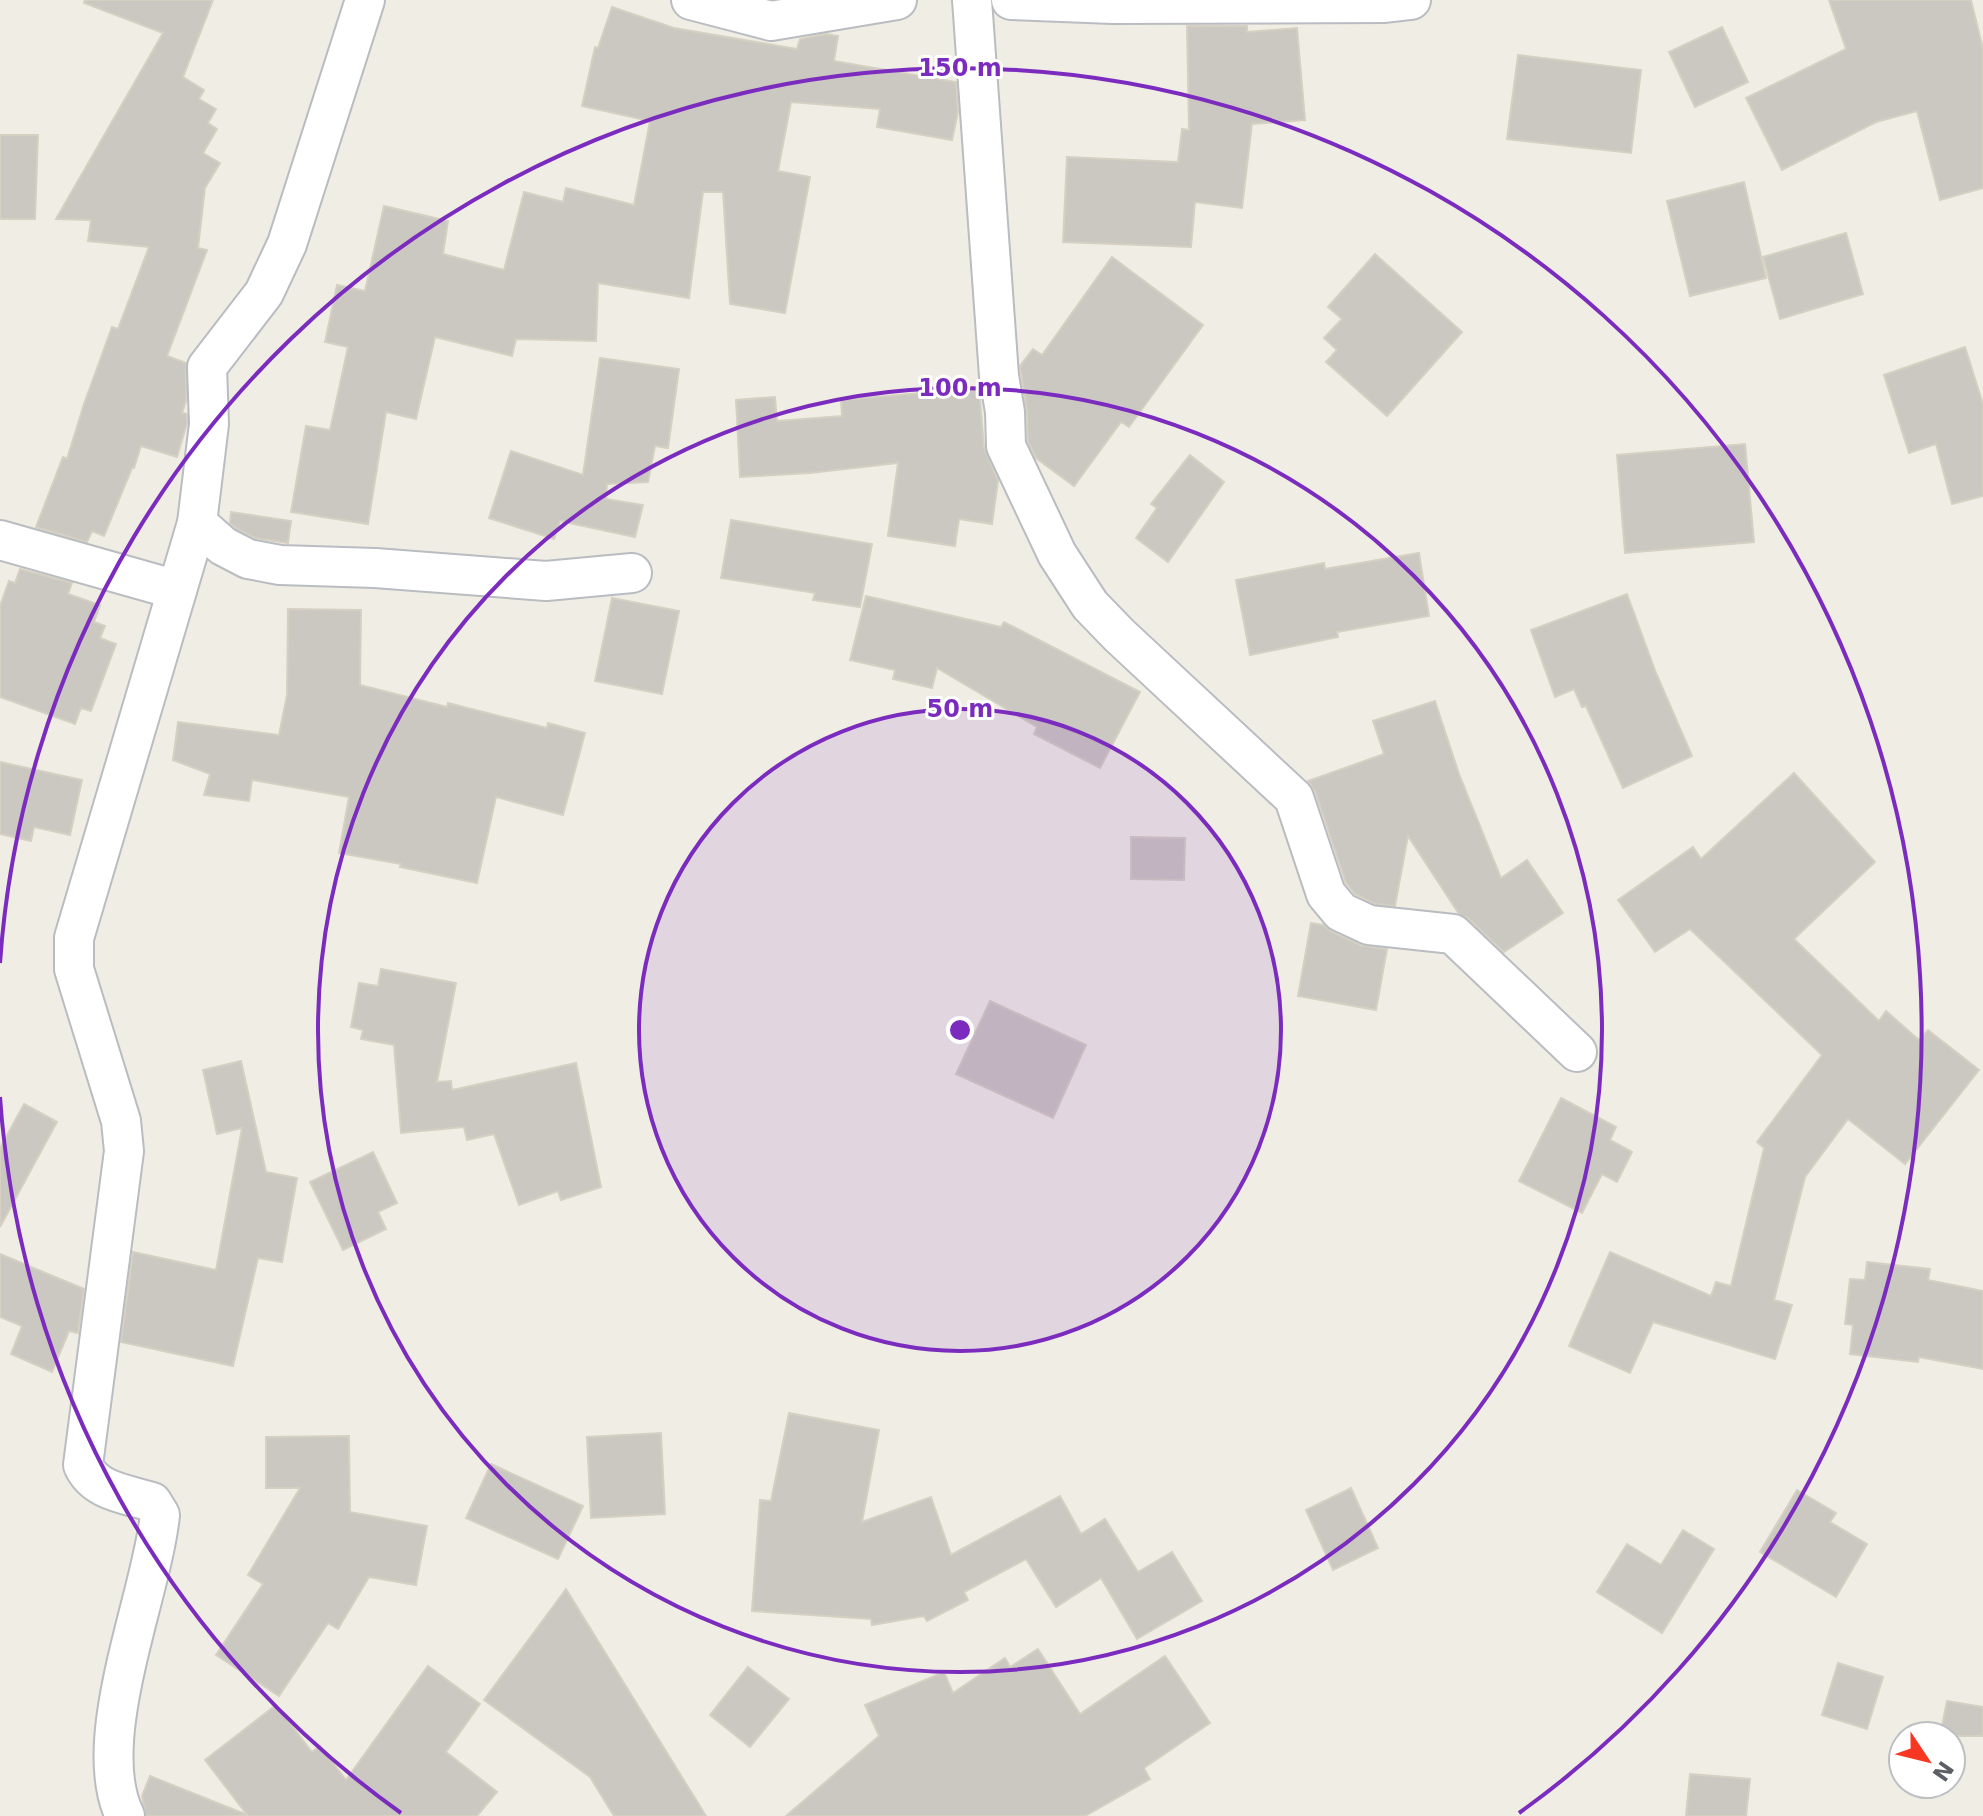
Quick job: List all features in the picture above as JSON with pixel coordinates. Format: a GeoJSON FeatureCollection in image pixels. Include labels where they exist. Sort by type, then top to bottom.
{"type":"FeatureCollection","features":[{"type":"Feature","properties":{"kind":"street"},"geometry":{"type":"LineString","coordinates":[[125,1816],[113,1779],[112,1749],[160,1515],[152,1502],[100,1486],[87,1474],[83,1465],[124,1151],[121,1121],[74,969],[74,938],[197,523],[209,424],[207,367],[264,293],[287,244],[365,0]]}},
{"type":"Feature","properties":{"kind":"street"},"geometry":{"type":"LineString","coordinates":[[691,0],[771,21],[897,0]]}},
{"type":"Feature","properties":{"kind":"street"},"geometry":{"type":"LineString","coordinates":[[972,0],[1006,446],[1057,554],[1090,605],[1119,635],[1294,798],[1326,894],[1341,912],[1369,925],[1453,934],[1577,1052]]}},
{"type":"Feature","properties":{"kind":"street"},"geometry":{"type":"LineString","coordinates":[[1011,0],[1113,4],[1385,3],[1411,0]]}},
{"type":"Feature","properties":{"kind":"street"},"geometry":{"type":"LineString","coordinates":[[197,523],[223,546],[248,559],[280,565],[375,568],[546,581],[632,573]]}},
{"type":"Feature","properties":{"kind":"street"},"geometry":{"type":"LineString","coordinates":[[0,540],[177,590]]}},
{"type":"Feature","properties":{"kind":"building"},"geometry":{"type":"Polygon","coordinates":[[[85,0],[213,0],[183,77],[204,90],[199,99],[216,109],[208,123],[217,129],[203,153],[220,163],[205,188],[198,248],[207,250],[167,356],[186,363],[186,401],[182,413],[187,414],[187,423],[177,457],[141,446],[104,536],[92,531],[87,542],[36,527],[63,457],[67,459],[112,327],[118,329],[149,247],[88,241],[91,220],[56,219],[163,33],[84,3],[85,0]]]}},
{"type":"Feature","properties":{"kind":"building"},"geometry":{"type":"Polygon","coordinates":[[[1829,0],[1971,0],[1983,49],[1983,188],[1940,200],[1917,111],[1876,122],[1782,170],[1746,98],[1846,49],[1829,0]]]}},
{"type":"Feature","properties":{"kind":"building"},"geometry":{"type":"Polygon","coordinates":[[[612,7],[674,28],[797,49],[800,39],[826,34],[838,36],[834,61],[956,82],[958,112],[952,140],[877,127],[880,109],[791,102],[778,171],[810,177],[785,313],[730,304],[723,192],[703,192],[689,298],[598,283],[596,341],[516,339],[512,356],[435,337],[416,419],[386,412],[368,524],[291,512],[306,426],[330,430],[348,347],[325,342],[337,285],[365,291],[384,206],[448,221],[443,254],[504,270],[524,192],[563,202],[566,188],[634,205],[650,121],[582,106],[595,47],[598,48],[612,7]]]}},
{"type":"Feature","properties":{"kind":"building"},"geometry":{"type":"Polygon","coordinates":[[[1187,26],[1247,26],[1247,32],[1297,28],[1305,120],[1252,124],[1242,208],[1195,202],[1191,247],[1063,242],[1067,157],[1178,162],[1182,129],[1189,130],[1187,26]]]}},
{"type":"Feature","properties":{"kind":"building"},"geometry":{"type":"Polygon","coordinates":[[[1722,27],[1748,82],[1695,107],[1669,52],[1722,27]]]}},
{"type":"Feature","properties":{"kind":"building"},"geometry":{"type":"Polygon","coordinates":[[[1518,55],[1641,70],[1631,153],[1507,139],[1518,55]]]}},
{"type":"Feature","properties":{"kind":"building"},"geometry":{"type":"Polygon","coordinates":[[[0,135],[38,135],[35,219],[0,219],[0,135]]]}},
{"type":"Feature","properties":{"kind":"building"},"geometry":{"type":"Polygon","coordinates":[[[1744,182],[1766,278],[1690,296],[1667,201],[1744,182]]]}},
{"type":"Feature","properties":{"kind":"building"},"geometry":{"type":"Polygon","coordinates":[[[1846,233],[1863,294],[1780,319],[1763,257],[1846,233]]]}},
{"type":"Feature","properties":{"kind":"building"},"geometry":{"type":"Polygon","coordinates":[[[1375,254],[1462,332],[1387,416],[1326,362],[1337,350],[1324,338],[1342,319],[1328,307],[1375,254]]]}},
{"type":"Feature","properties":{"kind":"building"},"geometry":{"type":"Polygon","coordinates":[[[1112,257],[1203,325],[1129,427],[1121,422],[1074,486],[1036,458],[1028,441],[1020,366],[1033,349],[1042,355],[1112,257]]]}},
{"type":"Feature","properties":{"kind":"building"},"geometry":{"type":"Polygon","coordinates":[[[1965,347],[1983,404],[1983,496],[1952,504],[1936,444],[1909,453],[1884,375],[1965,347]]]}},
{"type":"Feature","properties":{"kind":"building"},"geometry":{"type":"Polygon","coordinates":[[[600,358],[679,369],[668,448],[655,446],[648,482],[607,484],[606,499],[643,505],[635,537],[560,521],[554,539],[489,518],[511,451],[583,475],[600,358]]]}},
{"type":"Feature","properties":{"kind":"building"},"geometry":{"type":"Polygon","coordinates":[[[979,388],[984,447],[998,481],[992,524],[959,519],[955,546],[888,536],[898,463],[740,477],[736,400],[775,397],[777,421],[842,416],[841,400],[979,388]]]}},
{"type":"Feature","properties":{"kind":"building"},"geometry":{"type":"Polygon","coordinates":[[[1745,444],[1754,542],[1625,553],[1617,455],[1745,444]]]}},
{"type":"Feature","properties":{"kind":"building"},"geometry":{"type":"Polygon","coordinates":[[[1190,455],[1224,482],[1168,562],[1136,538],[1157,508],[1151,504],[1190,455]]]}},
{"type":"Feature","properties":{"kind":"building"},"geometry":{"type":"Polygon","coordinates":[[[231,512],[291,521],[288,543],[255,538],[236,528],[230,523],[231,512]]]}},
{"type":"Feature","properties":{"kind":"building"},"geometry":{"type":"Polygon","coordinates":[[[731,520],[872,544],[860,607],[813,600],[815,593],[721,578],[731,520]]]}},
{"type":"Feature","properties":{"kind":"building"},"geometry":{"type":"Polygon","coordinates":[[[1419,553],[1429,616],[1337,632],[1338,637],[1250,655],[1236,580],[1324,563],[1325,569],[1419,553]]]}},
{"type":"Feature","properties":{"kind":"building"},"geometry":{"type":"Polygon","coordinates":[[[20,569],[72,583],[68,594],[100,605],[94,622],[105,626],[100,638],[116,644],[91,711],[81,708],[75,724],[0,697],[0,606],[9,581],[15,583],[20,569]]]}},
{"type":"Feature","properties":{"kind":"building"},"geometry":{"type":"Polygon","coordinates":[[[1627,594],[1656,673],[1692,756],[1623,788],[1586,706],[1582,707],[1574,689],[1555,697],[1531,630],[1627,594]]]}},
{"type":"Feature","properties":{"kind":"building"},"geometry":{"type":"Polygon","coordinates":[[[866,596],[1001,627],[1004,622],[1140,692],[1100,768],[1034,734],[1037,727],[937,668],[932,688],[893,679],[895,670],[850,660],[866,596]]]}},
{"type":"Feature","properties":{"kind":"building"},"geometry":{"type":"Polygon","coordinates":[[[612,598],[679,611],[662,694],[595,681],[612,598]]]}},
{"type":"Feature","properties":{"kind":"building"},"geometry":{"type":"Polygon","coordinates":[[[288,609],[361,610],[360,685],[447,707],[448,703],[547,728],[548,723],[585,733],[563,815],[496,797],[477,883],[400,867],[401,864],[339,853],[349,797],[252,780],[249,801],[204,795],[210,774],[173,760],[178,722],[279,735],[287,695],[288,609]]]}},
{"type":"Feature","properties":{"kind":"building"},"geometry":{"type":"Polygon","coordinates":[[[1435,701],[1459,774],[1501,878],[1527,860],[1563,913],[1504,952],[1468,918],[1459,914],[1408,836],[1395,906],[1375,904],[1355,894],[1346,883],[1315,791],[1308,781],[1384,754],[1373,721],[1435,701]]]}},
{"type":"Feature","properties":{"kind":"building"},"geometry":{"type":"Polygon","coordinates":[[[0,762],[82,780],[70,835],[34,827],[31,841],[0,834],[0,762]]]}},
{"type":"Feature","properties":{"kind":"building"},"geometry":{"type":"Polygon","coordinates":[[[1794,773],[1875,862],[1794,939],[1879,1021],[1886,1011],[1919,1040],[1928,1030],[1979,1070],[1905,1164],[1848,1119],[1805,1177],[1774,1300],[1792,1305],[1775,1359],[1653,1322],[1630,1373],[1569,1346],[1610,1252],[1711,1296],[1716,1282],[1731,1286],[1764,1148],[1757,1142],[1822,1055],[1690,929],[1655,952],[1618,900],[1693,847],[1701,859],[1794,773]]]}},
{"type":"Feature","properties":{"kind":"building"},"geometry":{"type":"Polygon","coordinates":[[[1131,837],[1185,838],[1184,880],[1131,879],[1131,837]]]}},
{"type":"Feature","properties":{"kind":"building"},"geometry":{"type":"Polygon","coordinates":[[[1311,923],[1323,925],[1360,945],[1387,949],[1376,1010],[1298,996],[1311,923]]]}},
{"type":"Feature","properties":{"kind":"building"},"geometry":{"type":"Polygon","coordinates":[[[381,969],[456,983],[437,1082],[451,1081],[452,1090],[576,1063],[601,1187],[561,1200],[558,1191],[519,1205],[494,1134],[467,1140],[464,1127],[401,1133],[394,1045],[361,1039],[363,1030],[351,1027],[359,983],[378,986],[381,969]]]}},
{"type":"Feature","properties":{"kind":"building"},"geometry":{"type":"Polygon","coordinates":[[[990,1001],[1086,1045],[1053,1118],[956,1074],[990,1001]]]}},
{"type":"Feature","properties":{"kind":"building"},"geometry":{"type":"Polygon","coordinates":[[[241,1061],[266,1172],[297,1178],[282,1262],[258,1258],[233,1366],[121,1342],[133,1252],[216,1270],[242,1128],[217,1134],[203,1070],[241,1061]]]}},
{"type":"Feature","properties":{"kind":"building"},"geometry":{"type":"Polygon","coordinates":[[[1561,1098],[1616,1127],[1610,1140],[1632,1152],[1617,1182],[1602,1174],[1582,1213],[1519,1181],[1561,1098]]]}},
{"type":"Feature","properties":{"kind":"building"},"geometry":{"type":"Polygon","coordinates":[[[24,1104],[57,1122],[0,1227],[0,1148],[24,1104]]]}},
{"type":"Feature","properties":{"kind":"building"},"geometry":{"type":"Polygon","coordinates":[[[373,1152],[397,1203],[378,1212],[386,1229],[343,1250],[310,1182],[373,1152]]]}},
{"type":"Feature","properties":{"kind":"building"},"geometry":{"type":"Polygon","coordinates":[[[0,1254],[84,1289],[78,1333],[69,1331],[52,1372],[11,1354],[22,1326],[0,1317],[0,1254]]]}},
{"type":"Feature","properties":{"kind":"building"},"geometry":{"type":"Polygon","coordinates":[[[1867,1262],[1930,1269],[1928,1280],[1983,1291],[1983,1369],[1919,1357],[1918,1362],[1850,1354],[1853,1325],[1845,1324],[1850,1279],[1865,1280],[1867,1262]]]}},
{"type":"Feature","properties":{"kind":"building"},"geometry":{"type":"Polygon","coordinates":[[[789,1413],[879,1430],[862,1522],[931,1497],[951,1555],[1060,1496],[1081,1534],[1105,1519],[1138,1572],[1172,1552],[1202,1601],[1137,1639],[1101,1578],[1056,1607],[1026,1559],[964,1592],[968,1600],[927,1621],[924,1616],[872,1625],[871,1619],[752,1611],[760,1500],[771,1501],[789,1413]]]}},
{"type":"Feature","properties":{"kind":"building"},"geometry":{"type":"Polygon","coordinates":[[[661,1433],[665,1514],[591,1518],[587,1437],[661,1433]]]}},
{"type":"Feature","properties":{"kind":"building"},"geometry":{"type":"Polygon","coordinates":[[[349,1436],[350,1512],[427,1526],[416,1585],[369,1577],[338,1629],[328,1623],[279,1696],[216,1655],[263,1584],[248,1575],[300,1488],[266,1488],[266,1437],[349,1436]]]}},
{"type":"Feature","properties":{"kind":"building"},"geometry":{"type":"Polygon","coordinates":[[[491,1464],[583,1506],[558,1559],[466,1518],[491,1464]]]}},
{"type":"Feature","properties":{"kind":"building"},"geometry":{"type":"Polygon","coordinates":[[[1351,1488],[1378,1548],[1333,1570],[1306,1510],[1351,1488]]]}},
{"type":"Feature","properties":{"kind":"building"},"geometry":{"type":"Polygon","coordinates":[[[1797,1490],[1836,1513],[1830,1522],[1867,1544],[1836,1597],[1760,1552],[1797,1490]]]}},
{"type":"Feature","properties":{"kind":"building"},"geometry":{"type":"Polygon","coordinates":[[[1683,1530],[1714,1549],[1662,1633],[1597,1592],[1627,1544],[1661,1565],[1683,1530]]]}},
{"type":"Feature","properties":{"kind":"building"},"geometry":{"type":"Polygon","coordinates":[[[566,1589],[706,1816],[614,1816],[590,1777],[484,1700],[566,1589]]]}},
{"type":"Feature","properties":{"kind":"building"},"geometry":{"type":"Polygon","coordinates":[[[1038,1649],[1080,1714],[1165,1656],[1210,1723],[1144,1768],[1150,1779],[1085,1816],[786,1816],[879,1736],[865,1705],[944,1672],[953,1693],[1005,1658],[1010,1667],[1038,1649]]]}},
{"type":"Feature","properties":{"kind":"building"},"geometry":{"type":"Polygon","coordinates":[[[1838,1663],[1883,1677],[1867,1729],[1822,1715],[1838,1663]]]}},
{"type":"Feature","properties":{"kind":"building"},"geometry":{"type":"Polygon","coordinates":[[[428,1666],[480,1704],[446,1752],[497,1792],[477,1816],[248,1816],[205,1760],[276,1705],[312,1752],[320,1746],[346,1780],[428,1666]]]}},
{"type":"Feature","properties":{"kind":"building"},"geometry":{"type":"Polygon","coordinates":[[[748,1667],[789,1699],[750,1747],[710,1715],[748,1667]]]}},
{"type":"Feature","properties":{"kind":"building"},"geometry":{"type":"Polygon","coordinates":[[[1947,1701],[1983,1707],[1983,1736],[1967,1736],[1967,1720],[1943,1720],[1947,1701]]]}},
{"type":"Feature","properties":{"kind":"building"},"geometry":{"type":"Polygon","coordinates":[[[1690,1774],[1750,1779],[1746,1816],[1686,1816],[1690,1774]]]}},
{"type":"Feature","properties":{"kind":"building"},"geometry":{"type":"Polygon","coordinates":[[[150,1776],[245,1816],[146,1816],[142,1796],[150,1776]]]}}]}
